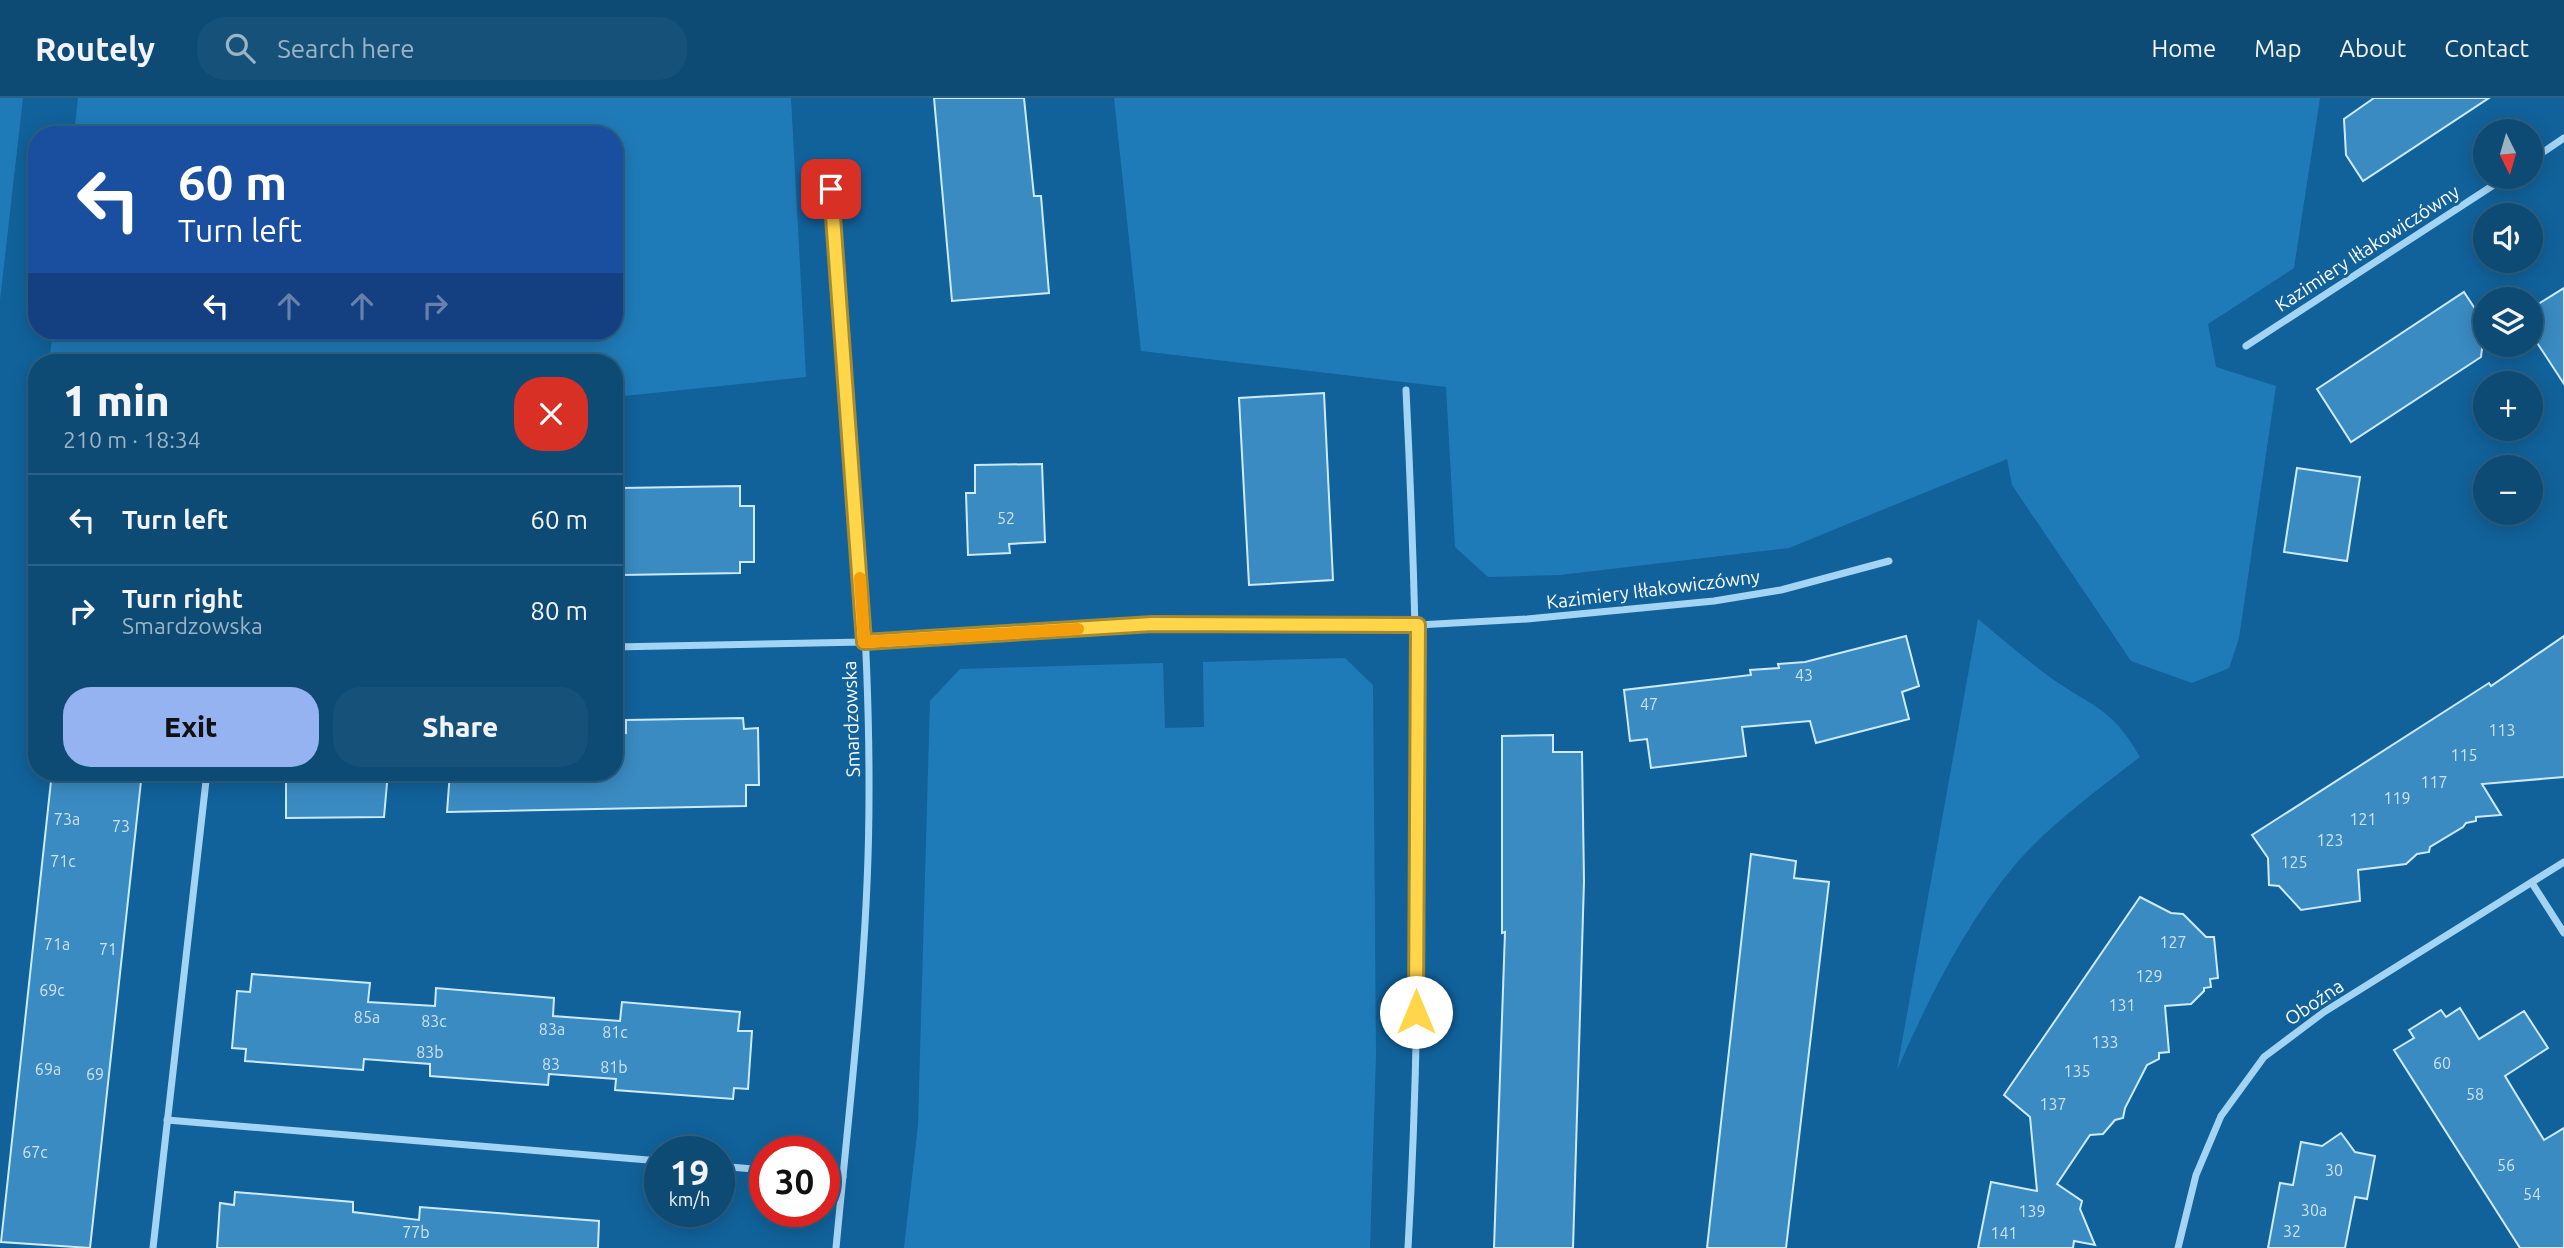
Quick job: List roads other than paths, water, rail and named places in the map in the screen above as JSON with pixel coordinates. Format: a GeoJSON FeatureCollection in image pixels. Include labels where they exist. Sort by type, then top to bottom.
{"type":"FeatureCollection","features":[{"type":"Feature","properties":{"kind":"street"},"geometry":{"type":"LineString","coordinates":[[2543,152],[2564,138]]}},
{"type":"Feature","properties":{"kind":"street","name":"Smardzowska"},"geometry":{"type":"LineString","coordinates":[[831,189],[864,642],[870,797],[859,995],[836,1248]]}},
{"type":"Feature","properties":{"kind":"street","name":"Kazimiery Iłłakowiczówny"},"geometry":{"type":"LineString","coordinates":[[2246,346],[2488,189]]}},
{"type":"Feature","properties":{"kind":"street"},"geometry":{"type":"LineString","coordinates":[[1406,390],[1418,625],[1416,1040],[1408,1248]]}},
{"type":"Feature","properties":{"kind":"street","name":"Kazimiery Iłłakowiczówny"},"geometry":{"type":"LineString","coordinates":[[623,647],[864,642],[1152,624],[1418,625],[1554,617],[1714,601],[1781,590],[1889,561]]}},
{"type":"Feature","properties":{"kind":"street"},"geometry":{"type":"LineString","coordinates":[[153,1248],[206,781]]}},
{"type":"Feature","properties":{"kind":"street","name":"Oboźna"},"geometry":{"type":"LineString","coordinates":[[2178,1248],[2196,1175],[2221,1116],[2264,1057],[2324,1012],[2564,862]]}},
{"type":"Feature","properties":{"kind":"street"},"geometry":{"type":"LineString","coordinates":[[2532,883],[2564,933]]}},
{"type":"Feature","properties":{"kind":"street"},"geometry":{"type":"LineString","coordinates":[[167,1119],[644,1160]]}}]}
